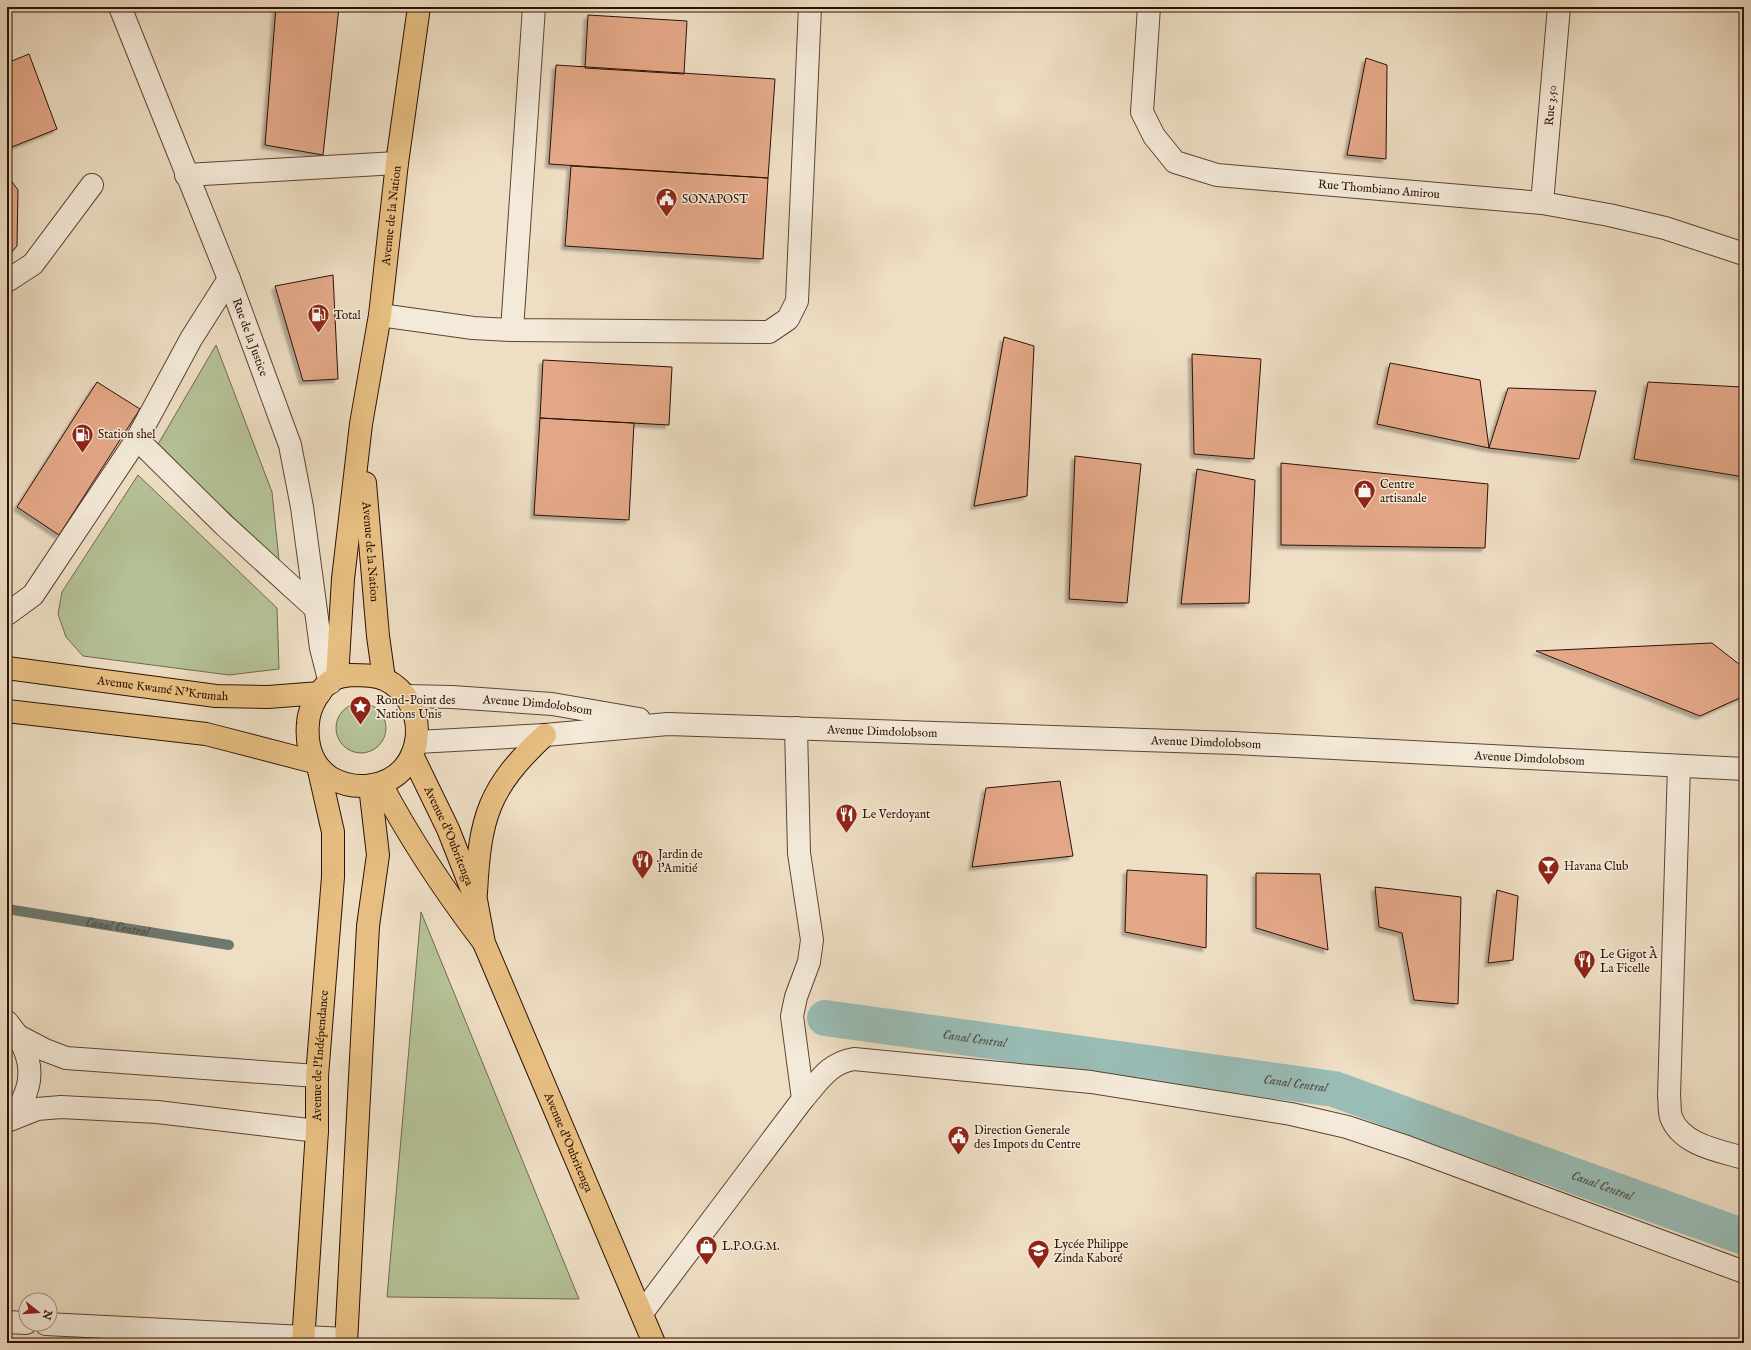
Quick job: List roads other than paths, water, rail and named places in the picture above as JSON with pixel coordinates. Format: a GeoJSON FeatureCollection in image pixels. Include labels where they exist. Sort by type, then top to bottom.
{"type":"FeatureCollection","features":[{"type":"Feature","properties":{"kind":"main road","name":"Avenue de la Nation"},"geometry":{"type":"LineString","coordinates":[[329,685],[361,424],[380,315],[397,163],[419,7]]}},
{"type":"Feature","properties":{"kind":"main road","name":"Avenue de la Nation"},"geometry":{"type":"LineString","coordinates":[[361,424],[367,515],[384,679]]}},
{"type":"Feature","properties":{"kind":"main road","name":"Avenue Kwamé N'Krumah"},"geometry":{"type":"LineString","coordinates":[[7,668],[216,696],[268,697],[329,685]]}},
{"type":"Feature","properties":{"kind":"main road"},"geometry":{"type":"LineString","coordinates":[[7,711],[206,734],[317,766],[344,784],[354,786],[375,785],[392,778],[404,768],[414,748],[418,726],[414,710],[406,696],[397,687],[384,679],[364,675],[329,685],[308,720],[307,734],[309,749],[317,766]]}},
{"type":"Feature","properties":{"kind":"main road"},"geometry":{"type":"LineString","coordinates":[[476,900],[481,833],[492,798],[506,776],[522,757],[545,735]]}},
{"type":"Feature","properties":{"kind":"main road","name":"Avenue d'Oubritenga"},"geometry":{"type":"LineString","coordinates":[[414,748],[476,900],[484,943],[654,1343]]}},
{"type":"Feature","properties":{"kind":"main road","name":"Avenue de l'Indépendance"},"geometry":{"type":"LineString","coordinates":[[303,1340],[317,1131],[318,1076],[333,877],[333,832],[317,766]]}},
{"type":"Feature","properties":{"kind":"main road"},"geometry":{"type":"LineString","coordinates":[[346,1341],[368,926],[378,855],[375,785]]}},
{"type":"Feature","properties":{"kind":"main road","name":"Avenue d'Oubritenga"},"geometry":{"type":"LineString","coordinates":[[375,785],[402,823],[445,891],[484,943]]}},
{"type":"Feature","properties":{"kind":"street","name":"Rue de la Justice"},"geometry":{"type":"LineString","coordinates":[[120,7],[186,175],[229,279],[290,445],[302,507],[315,608],[329,685]]}},
{"type":"Feature","properties":{"kind":"street"},"geometry":{"type":"LineString","coordinates":[[512,330],[534,7]]}},
{"type":"Feature","properties":{"kind":"street"},"geometry":{"type":"LineString","coordinates":[[380,315],[473,328],[512,330],[769,332],[788,320],[797,301],[810,7]]}},
{"type":"Feature","properties":{"kind":"street","name":"Rue Thombiano Amirou"},"geometry":{"type":"LineString","coordinates":[[1149,7],[1142,112],[1154,136],[1175,162],[1217,175],[1542,203],[1609,215],[1665,228],[1744,254]]}},
{"type":"Feature","properties":{"kind":"street","name":"Rue 3.50"},"geometry":{"type":"LineString","coordinates":[[1542,203],[1559,7]]}},
{"type":"Feature","properties":{"kind":"street"},"geometry":{"type":"LineString","coordinates":[[186,175],[397,163]]}},
{"type":"Feature","properties":{"kind":"street"},"geometry":{"type":"LineString","coordinates":[[7,281],[33,264],[92,185]]}},
{"type":"Feature","properties":{"kind":"street"},"geometry":{"type":"LineString","coordinates":[[7,614],[33,595],[136,439],[191,339],[229,279]]}},
{"type":"Feature","properties":{"kind":"street"},"geometry":{"type":"LineString","coordinates":[[136,439],[225,526],[315,608]]}},
{"type":"Feature","properties":{"kind":"street","name":"Avenue Dimdolobsom"},"geometry":{"type":"LineString","coordinates":[[406,696],[460,697],[552,704],[668,724]]}},
{"type":"Feature","properties":{"kind":"street","name":"Avenue Dimdolobsom"},"geometry":{"type":"LineString","coordinates":[[414,748],[668,724],[1234,743],[1744,769]]}},
{"type":"Feature","properties":{"kind":"street"},"geometry":{"type":"LineString","coordinates":[[796,728],[798,853],[812,940],[809,962],[796,997],[792,1016],[803,1099]]}},
{"type":"Feature","properties":{"kind":"street"},"geometry":{"type":"LineString","coordinates":[[1679,766],[1669,1096],[1671,1117],[1679,1130],[1693,1141],[1744,1158]]}},
{"type":"Feature","properties":{"kind":"street"},"geometry":{"type":"LineString","coordinates":[[13,1029],[45,1050],[66,1058],[318,1076]]}},
{"type":"Feature","properties":{"kind":"street"},"geometry":{"type":"LineString","coordinates":[[7,1120],[22,1101],[29,1079],[28,1057],[13,1029]]}},
{"type":"Feature","properties":{"kind":"street"},"geometry":{"type":"LineString","coordinates":[[642,1313],[803,1099],[824,1074],[833,1066],[843,1061],[854,1059],[1091,1082],[1291,1114],[1347,1127],[1407,1147],[1744,1272]]}},
{"type":"Feature","properties":{"kind":"street"},"geometry":{"type":"LineString","coordinates":[[7,1120],[37,1109],[61,1107],[157,1112],[317,1131]]}},
{"type":"Feature","properties":{"kind":"street"},"geometry":{"type":"LineString","coordinates":[[7,1322],[18,1323]]}},
{"type":"Feature","properties":{"kind":"street"},"geometry":{"type":"LineString","coordinates":[[58,1325],[303,1340],[346,1341]]}},
{"type":"Feature","properties":{"kind":"waterway","name":"Canal Central"},"geometry":{"type":"LineString","coordinates":[[7,909],[229,945]]}},
{"type":"Feature","properties":{"kind":"waterway","name":"Canal Central"},"geometry":{"type":"LineString","coordinates":[[825,1018],[1334,1089],[1744,1237]]}},
{"type":"Feature","properties":{"kind":"place","name":"SONAPOST"},"geometry":{"type":"Point","coordinates":[667,218]}},
{"type":"Feature","properties":{"kind":"place","name":"Total"},"geometry":{"type":"Point","coordinates":[318,334]}},
{"type":"Feature","properties":{"kind":"place","name":"Station shel"},"geometry":{"type":"Point","coordinates":[83,454]}},
{"type":"Feature","properties":{"kind":"place","name":"Centre artisanale"},"geometry":{"type":"Point","coordinates":[1364,510]}},
{"type":"Feature","properties":{"kind":"place","name":"Rond-Point des Nations Unis"},"geometry":{"type":"Point","coordinates":[361,726]}},
{"type":"Feature","properties":{"kind":"place","name":"Le Verdoyant"},"geometry":{"type":"Point","coordinates":[846,834]}},
{"type":"Feature","properties":{"kind":"place","name":"Jardin de l'Amitié"},"geometry":{"type":"Point","coordinates":[643,880]}},
{"type":"Feature","properties":{"kind":"place","name":"Havana Club"},"geometry":{"type":"Point","coordinates":[1549,886]}},
{"type":"Feature","properties":{"kind":"place","name":"Le Gigot À La Ficelle"},"geometry":{"type":"Point","coordinates":[1585,980]}},
{"type":"Feature","properties":{"kind":"place","name":"Direction Generale des Impots du Centre"},"geometry":{"type":"Point","coordinates":[959,1156]}},
{"type":"Feature","properties":{"kind":"place","name":"L.P.O.G.M."},"geometry":{"type":"Point","coordinates":[706,1266]}},
{"type":"Feature","properties":{"kind":"place","name":"Lycée Philippe Zinda Kaboré"},"geometry":{"type":"Point","coordinates":[1039,1270]}}]}
